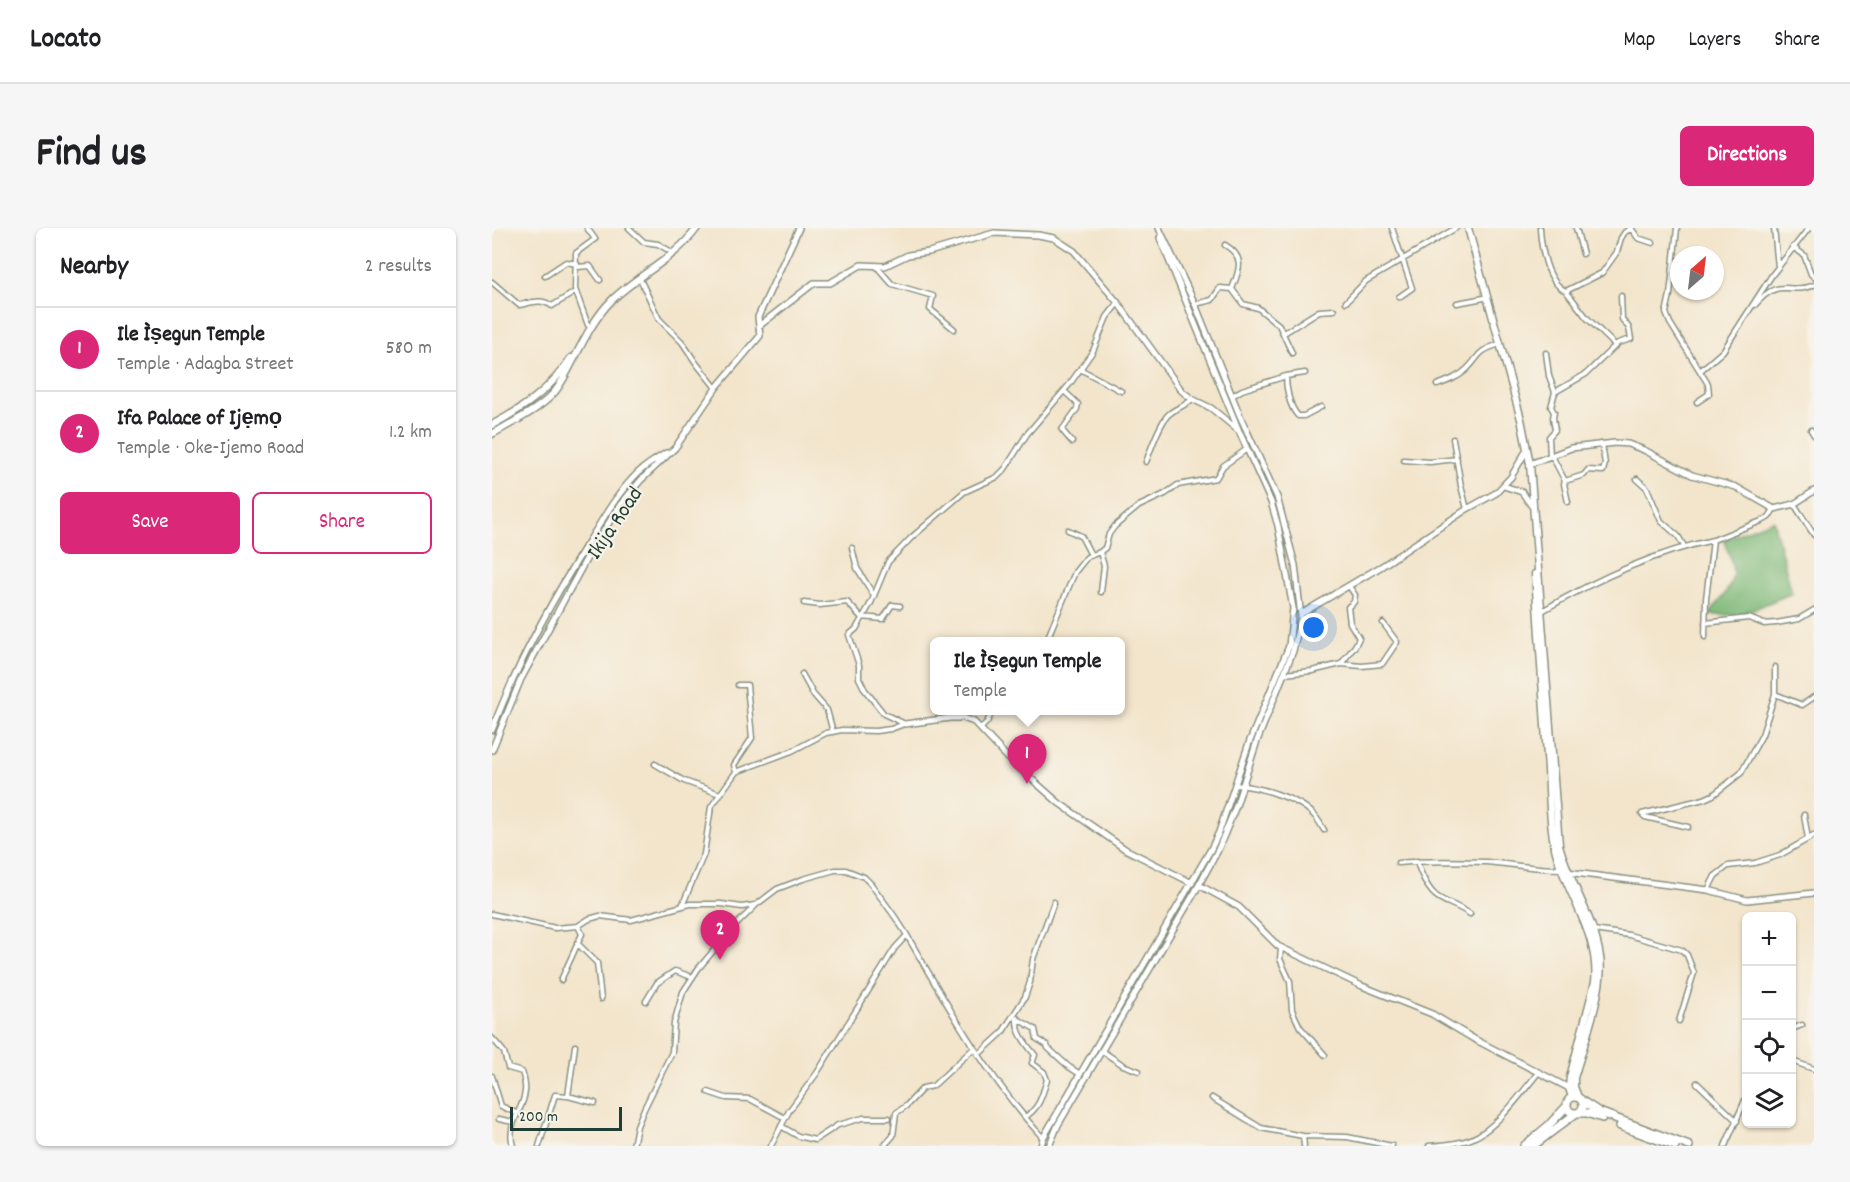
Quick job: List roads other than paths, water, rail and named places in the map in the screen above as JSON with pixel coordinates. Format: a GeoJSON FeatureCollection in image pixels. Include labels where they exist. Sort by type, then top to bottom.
{"type":"FeatureCollection","features":[{"type":"Feature","properties":{"kind":"highway"},"geometry":{"type":"LineString","coordinates":[[1524,1146],[1548,1126],[1567,1106],[1568,1101],[1577,1098]]}},
{"type":"Feature","properties":{"kind":"highway"},"geometry":{"type":"LineString","coordinates":[[1533,1146],[1582,1109],[1577,1098]]}},
{"type":"Feature","properties":{"kind":"highway"},"geometry":{"type":"LineString","coordinates":[[1577,1098],[1599,1112],[1689,1146]]}},
{"type":"Feature","properties":{"kind":"highway"},"geometry":{"type":"LineString","coordinates":[[1567,1106],[1569,1112],[1591,1114],[1675,1146]]}},
{"type":"Feature","properties":{"kind":"main road"},"geometry":{"type":"LineString","coordinates":[[492,425],[528,404],[549,385],[568,363],[588,325],[610,297],[670,251],[695,228]]}},
{"type":"Feature","properties":{"kind":"main road"},"geometry":{"type":"LineString","coordinates":[[492,434],[523,416],[558,388],[599,315],[619,293],[672,253],[695,228]]}},
{"type":"Feature","properties":{"kind":"main road"},"geometry":{"type":"LineString","coordinates":[[1466,228],[1525,453],[1531,505],[1554,846],[1595,956],[1595,982],[1570,1077],[1569,1088],[1577,1098]]}},
{"type":"Feature","properties":{"kind":"main road"},"geometry":{"type":"LineString","coordinates":[[1466,228],[1509,374],[1530,464],[1555,803],[1563,870],[1592,930],[1600,955],[1600,982],[1574,1078],[1577,1098]]}},
{"type":"Feature","properties":{"kind":"street"},"geometry":{"type":"LineString","coordinates":[[587,228],[595,239],[576,253],[577,266],[574,285],[588,325]]}},
{"type":"Feature","properties":{"kind":"street"},"geometry":{"type":"LineString","coordinates":[[629,228],[644,242],[658,244],[670,251]]}},
{"type":"Feature","properties":{"kind":"street"},"geometry":{"type":"LineString","coordinates":[[760,336],[758,317],[799,228]]}},
{"type":"Feature","properties":{"kind":"street"},"geometry":{"type":"LineString","coordinates":[[1041,1146],[1043,1138],[1192,883],[1219,832],[1249,743],[1289,646],[1293,608],[1278,526],[1271,502],[1195,304],[1157,228]]}},
{"type":"Feature","properties":{"kind":"street"},"geometry":{"type":"LineString","coordinates":[[1049,1146],[1058,1125],[1199,885],[1223,839],[1257,741],[1297,639],[1301,614],[1295,565],[1277,497],[1257,461],[1247,449],[1157,228]]}},
{"type":"Feature","properties":{"kind":"street"},"geometry":{"type":"LineString","coordinates":[[1392,228],[1412,288],[1399,297]]}},
{"type":"Feature","properties":{"kind":"street"},"geometry":{"type":"LineString","coordinates":[[1346,302],[1366,280],[1456,228]]}},
{"type":"Feature","properties":{"kind":"street"},"geometry":{"type":"LineString","coordinates":[[1540,228],[1544,254],[1557,286],[1566,291],[1587,318],[1616,346]]}},
{"type":"Feature","properties":{"kind":"street"},"geometry":{"type":"LineString","coordinates":[[1576,228],[1583,254]]}},
{"type":"Feature","properties":{"kind":"street"},"geometry":{"type":"LineString","coordinates":[[1566,291],[1602,273],[1617,252],[1621,238],[1631,228],[1638,238],[1653,243]]}},
{"type":"Feature","properties":{"kind":"street"},"geometry":{"type":"LineString","coordinates":[[1677,228],[1666,313],[1710,390],[1697,402]]}},
{"type":"Feature","properties":{"kind":"street"},"geometry":{"type":"LineString","coordinates":[[1774,228],[1778,268]]}},
{"type":"Feature","properties":{"kind":"street"},"geometry":{"type":"LineString","coordinates":[[1701,371],[1723,351],[1778,268],[1809,228]]}},
{"type":"Feature","properties":{"kind":"street"},"geometry":{"type":"LineString","coordinates":[[675,448],[716,388],[760,336],[759,326],[814,283],[830,283],[861,266],[885,266],[908,255],[929,252],[994,233],[1038,235],[1060,241],[1074,251],[1118,303],[1182,391],[1192,399],[1211,408],[1239,431]]}},
{"type":"Feature","properties":{"kind":"street"},"geometry":{"type":"LineString","coordinates":[[1225,245],[1234,250],[1239,261],[1232,289]]}},
{"type":"Feature","properties":{"kind":"street"},"geometry":{"type":"LineString","coordinates":[[1793,247],[1804,255],[1810,274],[1814,277]]}},
{"type":"Feature","properties":{"kind":"street"},"geometry":{"type":"LineString","coordinates":[[545,276],[566,262],[577,266],[590,266],[600,280]]}},
{"type":"Feature","properties":{"kind":"street"},"geometry":{"type":"LineString","coordinates":[[877,267],[892,284],[933,296],[930,309],[954,329]]}},
{"type":"Feature","properties":{"kind":"street"},"geometry":{"type":"LineString","coordinates":[[639,278],[659,319],[682,342],[716,388]]}},
{"type":"Feature","properties":{"kind":"street"},"geometry":{"type":"LineString","coordinates":[[492,282],[519,305],[540,301],[552,306],[576,292]]}},
{"type":"Feature","properties":{"kind":"street"},"geometry":{"type":"LineString","coordinates":[[1747,315],[1768,291],[1783,287],[1801,289],[1814,285]]}},
{"type":"Feature","properties":{"kind":"street"},"geometry":{"type":"LineString","coordinates":[[1195,304],[1212,300],[1220,288],[1232,289],[1244,304],[1258,308],[1279,325],[1292,353]]}},
{"type":"Feature","properties":{"kind":"street"},"geometry":{"type":"LineString","coordinates":[[1555,392],[1586,374],[1618,343],[1631,339],[1629,328],[1621,315],[1622,296]]}},
{"type":"Feature","properties":{"kind":"street"},"geometry":{"type":"LineString","coordinates":[[1456,303],[1484,298]]}},
{"type":"Feature","properties":{"kind":"street"},"geometry":{"type":"LineString","coordinates":[[905,724],[884,714],[874,703],[860,678],[860,665],[849,636],[856,629],[874,597],[888,562],[911,538],[964,492],[1001,474],[1027,434],[1064,391],[1093,351],[1107,316],[1118,303]]}},
{"type":"Feature","properties":{"kind":"street"},"geometry":{"type":"LineString","coordinates":[[1284,333],[1319,311],[1334,310]]}},
{"type":"Feature","properties":{"kind":"street"},"geometry":{"type":"LineString","coordinates":[[1437,385],[1457,376],[1468,368],[1479,353],[1497,345]]}},
{"type":"Feature","properties":{"kind":"street"},"geometry":{"type":"LineString","coordinates":[[1546,353],[1548,376],[1555,392],[1551,407],[1554,412],[1555,430],[1549,437],[1550,457],[1565,481],[1568,502]]}},
{"type":"Feature","properties":{"kind":"street"},"geometry":{"type":"LineString","coordinates":[[1080,369],[1121,390]]}},
{"type":"Feature","properties":{"kind":"street"},"geometry":{"type":"LineString","coordinates":[[1232,396],[1242,390],[1286,375],[1305,373]]}},
{"type":"Feature","properties":{"kind":"street"},"geometry":{"type":"LineString","coordinates":[[1286,375],[1286,387],[1294,412],[1298,416],[1304,416],[1322,407]]}},
{"type":"Feature","properties":{"kind":"street"},"geometry":{"type":"LineString","coordinates":[[1064,391],[1078,404],[1062,430],[1072,442]]}},
{"type":"Feature","properties":{"kind":"street"},"geometry":{"type":"LineString","coordinates":[[1146,462],[1167,416],[1192,399]]}},
{"type":"Feature","properties":{"kind":"street"},"geometry":{"type":"LineString","coordinates":[[1453,439],[1467,509]]}},
{"type":"Feature","properties":{"kind":"street"},"geometry":{"type":"LineString","coordinates":[[1530,464],[1571,448],[1602,444],[1628,444],[1692,475],[1736,487],[1774,509]]}},
{"type":"Feature","properties":{"kind":"street"},"geometry":{"type":"LineString","coordinates":[[1565,481],[1584,475],[1588,470],[1603,471],[1605,464],[1602,444]]}},
{"type":"Feature","properties":{"kind":"street","name":"Ikija Road"},"geometry":{"type":"LineString","coordinates":[[492,730],[493,722],[512,680],[562,586],[615,500],[646,465],[675,448]]}},
{"type":"Feature","properties":{"kind":"street","name":"Ikija Road"},"geometry":{"type":"LineString","coordinates":[[492,750],[518,685],[589,554],[629,493],[675,448]]}},
{"type":"Feature","properties":{"kind":"street"},"geometry":{"type":"LineString","coordinates":[[1048,637],[1080,563],[1106,548],[1111,530],[1139,506],[1178,485],[1216,478],[1223,466],[1247,449]]}},
{"type":"Feature","properties":{"kind":"street"},"geometry":{"type":"LineString","coordinates":[[1301,614],[1403,552],[1504,486],[1525,453]]}},
{"type":"Feature","properties":{"kind":"street"},"geometry":{"type":"LineString","coordinates":[[1404,460],[1430,462],[1456,459]]}},
{"type":"Feature","properties":{"kind":"street"},"geometry":{"type":"LineString","coordinates":[[1637,479],[1647,488],[1661,520],[1678,536],[1684,546]]}},
{"type":"Feature","properties":{"kind":"street"},"geometry":{"type":"LineString","coordinates":[[1504,486],[1522,492],[1531,505]]}},
{"type":"Feature","properties":{"kind":"street"},"geometry":{"type":"LineString","coordinates":[[1542,611],[1579,590],[1684,546],[1713,540],[1764,520],[1774,509],[1794,504],[1814,491]]}},
{"type":"Feature","properties":{"kind":"street"},"geometry":{"type":"LineString","coordinates":[[1794,504],[1814,535]]}},
{"type":"Feature","properties":{"kind":"street"},"geometry":{"type":"LineString","coordinates":[[1068,530],[1082,536],[1091,555]]}},
{"type":"Feature","properties":{"kind":"street"},"geometry":{"type":"LineString","coordinates":[[1705,638],[1706,599],[1713,540]]}},
{"type":"Feature","properties":{"kind":"street"},"geometry":{"type":"LineString","coordinates":[[852,548],[857,568],[874,597]]}},
{"type":"Feature","properties":{"kind":"street"},"geometry":{"type":"LineString","coordinates":[[1100,552],[1104,566],[1101,592]]}},
{"type":"Feature","properties":{"kind":"street"},"geometry":{"type":"LineString","coordinates":[[1341,664],[1359,638],[1350,623],[1348,607],[1354,602],[1355,595],[1349,586]]}},
{"type":"Feature","properties":{"kind":"street"},"geometry":{"type":"LineString","coordinates":[[804,603],[820,605],[847,602],[861,617],[883,619],[892,605],[900,606]]}},
{"type":"Feature","properties":{"kind":"street"},"geometry":{"type":"LineString","coordinates":[[1705,623],[1749,618],[1764,624],[1776,623],[1799,619],[1814,610]]}},
{"type":"Feature","properties":{"kind":"street"},"geometry":{"type":"LineString","coordinates":[[1283,674],[1312,671],[1341,664],[1362,666],[1382,664],[1397,642],[1383,623]]}},
{"type":"Feature","properties":{"kind":"street"},"geometry":{"type":"LineString","coordinates":[[1688,827],[1645,817],[1642,814],[1704,799],[1713,795],[1741,773],[1762,735],[1775,694],[1775,667]]}},
{"type":"Feature","properties":{"kind":"street"},"geometry":{"type":"LineString","coordinates":[[802,674],[813,694],[827,711],[833,732]]}},
{"type":"Feature","properties":{"kind":"street"},"geometry":{"type":"LineString","coordinates":[[736,772],[734,765],[752,738],[747,703],[748,687],[738,685]]}},
{"type":"Feature","properties":{"kind":"street"},"geometry":{"type":"LineString","coordinates":[[1775,694],[1802,705],[1814,697]]}},
{"type":"Feature","properties":{"kind":"street"},"geometry":{"type":"LineString","coordinates":[[981,728],[990,715]]}},
{"type":"Feature","properties":{"kind":"street"},"geometry":{"type":"LineString","coordinates":[[682,906],[704,854],[711,807],[736,772],[792,751],[833,732],[876,731],[931,719],[963,718],[974,722],[1008,758],[1059,803],[1125,849],[1192,883]]}},
{"type":"Feature","properties":{"kind":"street"},"geometry":{"type":"LineString","coordinates":[[655,764],[684,781],[720,794]]}},
{"type":"Feature","properties":{"kind":"street"},"geometry":{"type":"LineString","coordinates":[[1235,784],[1257,788],[1291,800],[1312,812],[1324,830]]}},
{"type":"Feature","properties":{"kind":"street"},"geometry":{"type":"LineString","coordinates":[[1804,815],[1808,839]]}},
{"type":"Feature","properties":{"kind":"street"},"geometry":{"type":"LineString","coordinates":[[1708,890],[1715,876],[1728,866],[1755,863],[1780,855],[1814,835]]}},
{"type":"Feature","properties":{"kind":"street"},"geometry":{"type":"LineString","coordinates":[[1418,861],[1425,884],[1431,893],[1440,900],[1470,914]]}},
{"type":"Feature","properties":{"kind":"street"},"geometry":{"type":"LineString","coordinates":[[1398,863],[1487,862],[1563,870],[1708,890],[1747,900],[1814,893]]}},
{"type":"Feature","properties":{"kind":"street"},"geometry":{"type":"LineString","coordinates":[[633,1146],[644,1109],[672,1052],[674,1023],[692,977],[731,930],[756,905],[777,889],[835,870],[852,871],[871,884],[907,935],[978,1055],[1043,1138]]}},
{"type":"Feature","properties":{"kind":"street"},"geometry":{"type":"LineString","coordinates":[[1199,885],[1239,907],[1281,948],[1362,986],[1432,1014],[1569,1088]]}},
{"type":"Feature","properties":{"kind":"street"},"geometry":{"type":"LineString","coordinates":[[978,1055],[1002,1033],[1015,1017],[1028,990],[1034,959],[1054,903]]}},
{"type":"Feature","properties":{"kind":"street"},"geometry":{"type":"LineString","coordinates":[[492,914],[555,928],[578,926],[595,917],[631,920],[682,906],[721,904],[747,907],[756,905]]}},
{"type":"Feature","properties":{"kind":"street"},"geometry":{"type":"LineString","coordinates":[[561,980],[582,934],[578,926]]}},
{"type":"Feature","properties":{"kind":"street"},"geometry":{"type":"LineString","coordinates":[[1592,930],[1629,935],[1682,950],[1687,955],[1695,973],[1678,1021]]}},
{"type":"Feature","properties":{"kind":"street"},"geometry":{"type":"LineString","coordinates":[[771,1146],[785,1118],[817,1073],[896,948],[907,935]]}},
{"type":"Feature","properties":{"kind":"street"},"geometry":{"type":"LineString","coordinates":[[577,944],[597,963],[601,999]]}},
{"type":"Feature","properties":{"kind":"street"},"geometry":{"type":"LineString","coordinates":[[1281,948],[1280,958],[1290,981],[1292,1010],[1300,1027],[1326,1055]]}},
{"type":"Feature","properties":{"kind":"street"},"geometry":{"type":"LineString","coordinates":[[646,1001],[657,983],[675,971],[692,977]]}},
{"type":"Feature","properties":{"kind":"street"},"geometry":{"type":"LineString","coordinates":[[1015,1017],[1035,1029],[1037,1039],[1081,1074]]}},
{"type":"Feature","properties":{"kind":"street"},"geometry":{"type":"LineString","coordinates":[[1015,1017],[1023,1041],[1035,1055],[1033,1064],[1047,1077],[1040,1102],[1034,1111],[1025,1117]]}},
{"type":"Feature","properties":{"kind":"street"},"geometry":{"type":"LineString","coordinates":[[1796,1027],[1802,1025]]}},
{"type":"Feature","properties":{"kind":"street"},"geometry":{"type":"LineString","coordinates":[[492,1038],[504,1052],[508,1068],[520,1070],[523,1073],[525,1093],[513,1122],[511,1141],[513,1146]]}},
{"type":"Feature","properties":{"kind":"street"},"geometry":{"type":"LineString","coordinates":[[568,1096],[575,1046]]}},
{"type":"Feature","properties":{"kind":"street"},"geometry":{"type":"LineString","coordinates":[[884,1146],[893,1136],[896,1113],[923,1088],[933,1086],[974,1048]]}},
{"type":"Feature","properties":{"kind":"street"},"geometry":{"type":"LineString","coordinates":[[1102,1051],[1123,1065],[1138,1071]]}},
{"type":"Feature","properties":{"kind":"street"},"geometry":{"type":"LineString","coordinates":[[1796,1063],[1814,1069]]}},
{"type":"Feature","properties":{"kind":"street"},"geometry":{"type":"LineString","coordinates":[[1429,1146],[1467,1140],[1485,1131],[1516,1101],[1538,1073]]}},
{"type":"Feature","properties":{"kind":"street"},"geometry":{"type":"LineString","coordinates":[[492,1076],[501,1106],[516,1113]]}},
{"type":"Feature","properties":{"kind":"street"},"geometry":{"type":"LineString","coordinates":[[1697,1083],[1737,1121]]}},
{"type":"Feature","properties":{"kind":"street"},"geometry":{"type":"LineString","coordinates":[[708,1092],[726,1098],[750,1099],[785,1118]]}},
{"type":"Feature","properties":{"kind":"street"},"geometry":{"type":"LineString","coordinates":[[539,1146],[555,1095],[595,1103]]}},
{"type":"Feature","properties":{"kind":"street"},"geometry":{"type":"LineString","coordinates":[[1212,1098],[1261,1128],[1303,1136],[1347,1137],[1392,1146]]}},
{"type":"Feature","properties":{"kind":"street"},"geometry":{"type":"LineString","coordinates":[[1725,1146],[1742,1108]]}},
{"type":"Feature","properties":{"kind":"street"},"geometry":{"type":"LineString","coordinates":[[781,1126],[798,1136],[814,1140],[838,1125],[863,1118],[889,1118]]}},
{"type":"Feature","properties":{"kind":"street"},"geometry":{"type":"LineString","coordinates":[[499,1119],[513,1122]]}},
{"type":"Feature","properties":{"kind":"street"},"geometry":{"type":"LineString","coordinates":[[1303,1136],[1304,1146]]}},
{"type":"Feature","properties":{"kind":"street"},"geometry":{"type":"LineString","coordinates":[[1648,1146],[1651,1137]]}},
{"type":"Feature","properties":{"kind":"place","name":"Ile Ìṣegun Temple"},"geometry":{"type":"Point","coordinates":[1027,784]}},
{"type":"Feature","properties":{"kind":"place","name":"Ifa Palace of Ijẹmọ"},"geometry":{"type":"Point","coordinates":[720,960]}}]}
